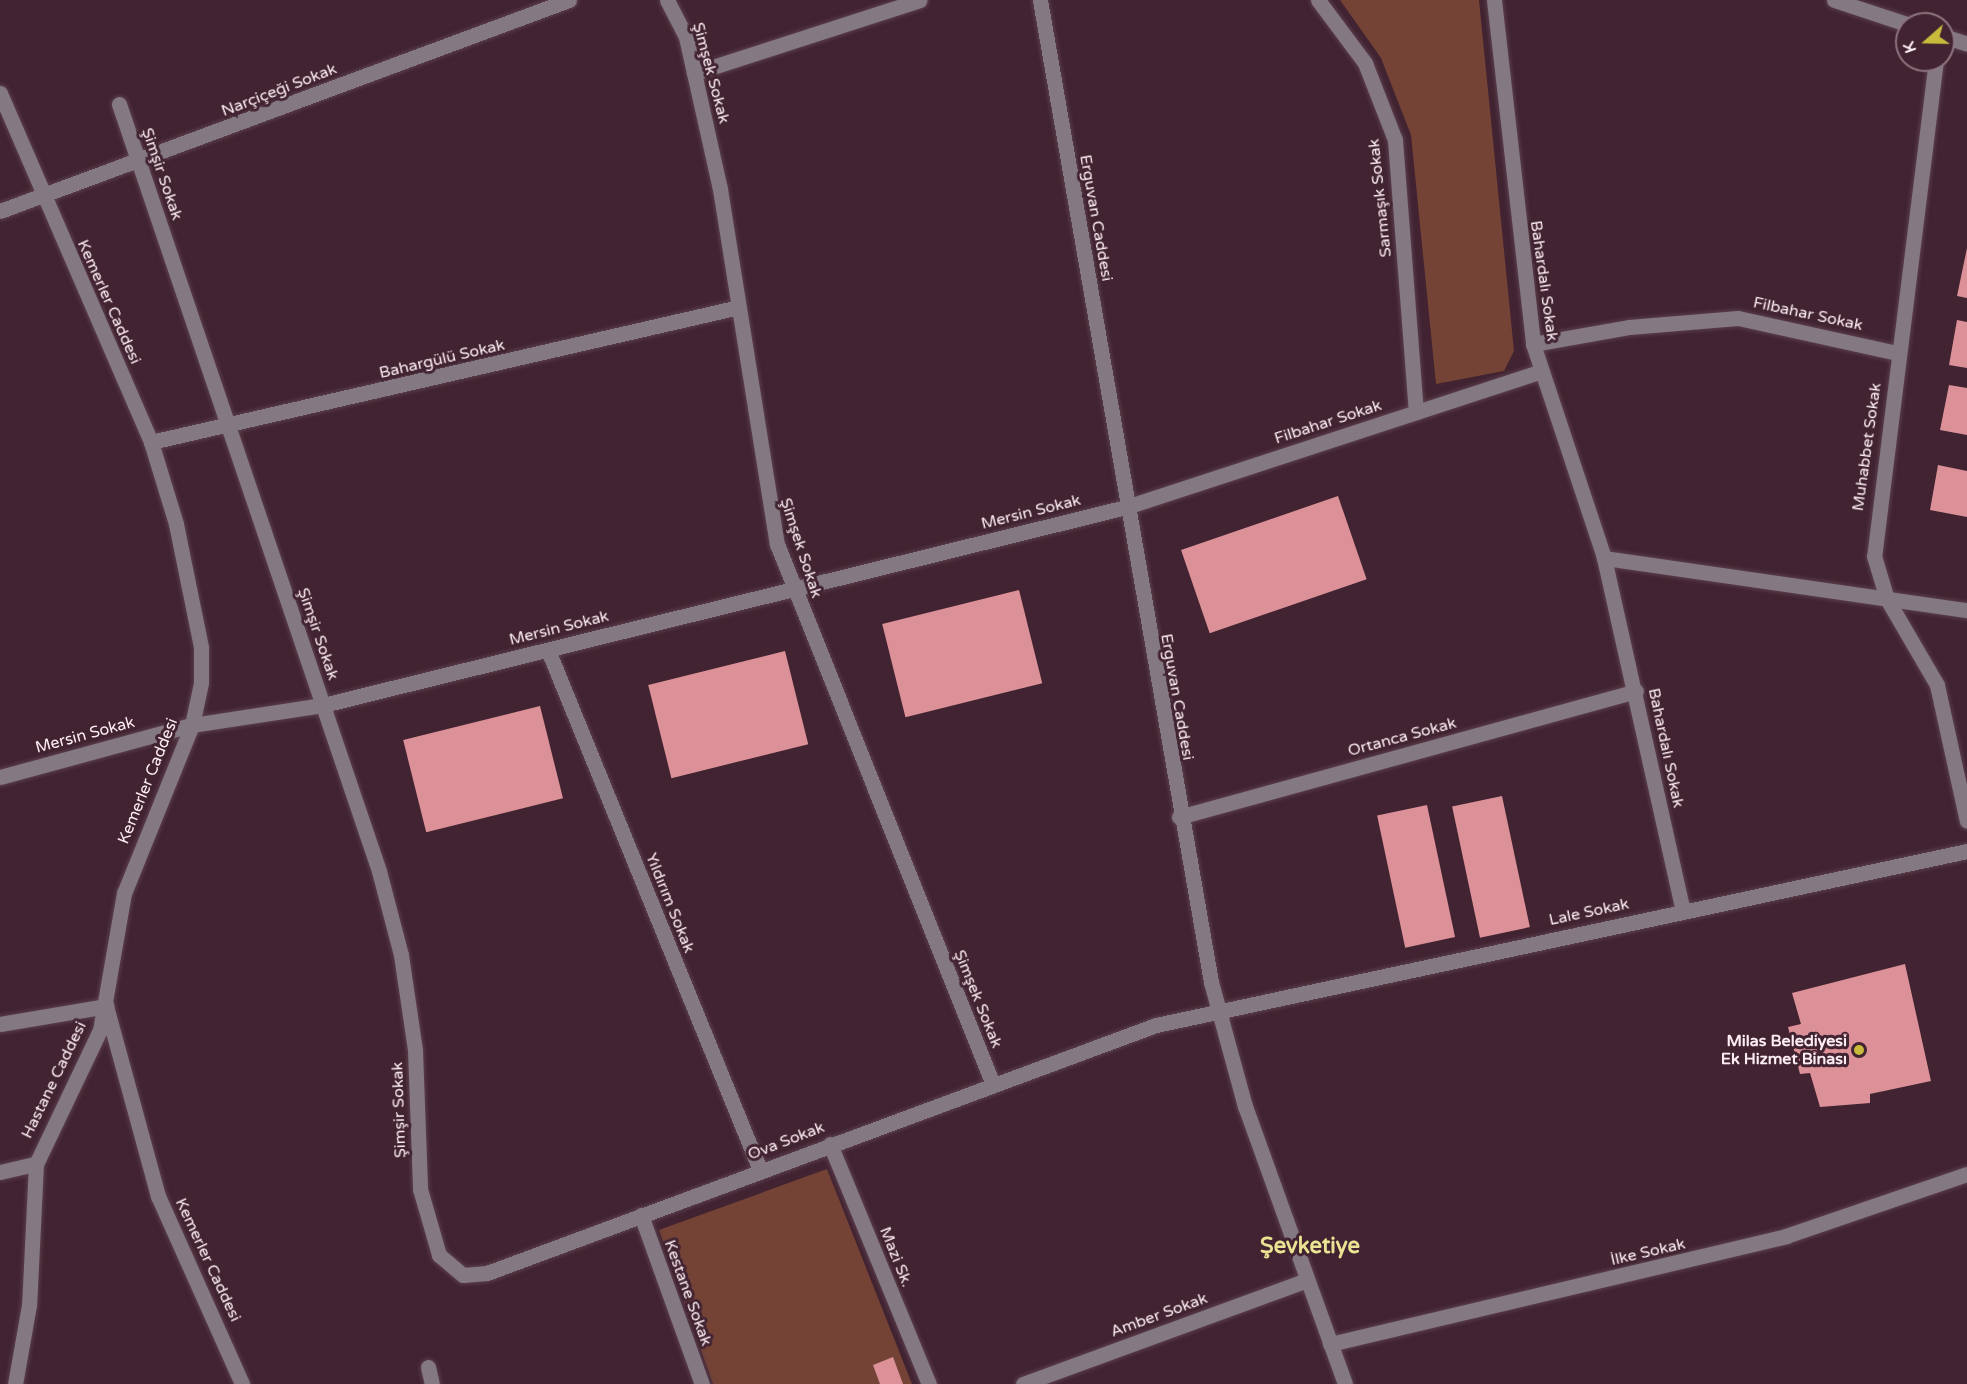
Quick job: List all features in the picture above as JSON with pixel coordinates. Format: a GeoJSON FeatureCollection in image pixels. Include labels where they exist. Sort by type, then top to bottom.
{"type":"FeatureCollection","features":[{"type":"Feature","properties":{"kind":"street","name":"Narçiçeği Sokak"},"geometry":{"type":"LineString","coordinates":[[0,211],[569,0]]}},
{"type":"Feature","properties":{"kind":"street","name":"Şimşek Sokak"},"geometry":{"type":"LineString","coordinates":[[667,0],[686,37],[694,73],[739,307],[765,495],[793,589],[992,1082]]}},
{"type":"Feature","properties":{"kind":"street"},"geometry":{"type":"LineString","coordinates":[[694,73],[920,0]]}},
{"type":"Feature","properties":{"kind":"street","name":"Erguvan Caddesi"},"geometry":{"type":"LineString","coordinates":[[1040,0],[1179,817],[1217,1008],[1245,1107],[1345,1384]]}},
{"type":"Feature","properties":{"kind":"street","name":"Sarmaşık Sokak"},"geometry":{"type":"LineString","coordinates":[[1318,0],[1365,63],[1395,140],[1416,412]]}},
{"type":"Feature","properties":{"kind":"street","name":"Bahardalı Sokak"},"geometry":{"type":"LineString","coordinates":[[1494,0],[1533,344],[1604,558],[1636,691],[1683,911]]}},
{"type":"Feature","properties":{"kind":"street"},"geometry":{"type":"LineString","coordinates":[[1834,0],[1895,20]]}},
{"type":"Feature","properties":{"kind":"street","name":"Muhabbet Sokak"},"geometry":{"type":"LineString","coordinates":[[1934,72],[1874,530],[1874,556],[1887,599],[1937,685],[1967,821]]}},
{"type":"Feature","properties":{"kind":"street","name":"Kemerler Caddesi"},"geometry":{"type":"LineString","coordinates":[[0,93],[151,442],[176,524],[201,647],[201,683],[192,725],[124,893],[106,1006],[158,1196],[242,1384]]}},
{"type":"Feature","properties":{"kind":"street","name":"Şimşir Sokak"},"geometry":{"type":"LineString","coordinates":[[119,104],[379,871],[401,955],[419,1101],[420,1189]]}},
{"type":"Feature","properties":{"kind":"street","name":"Bahargülü Sokak"},"geometry":{"type":"LineString","coordinates":[[151,442],[230,428],[739,307]]}},
{"type":"Feature","properties":{"kind":"street","name":"Filbahar Sokak"},"geometry":{"type":"LineString","coordinates":[[1533,344],[1629,327],[1738,318],[1897,353]]}},
{"type":"Feature","properties":{"kind":"street","name":"Filbahar Sokak"},"geometry":{"type":"LineString","coordinates":[[1126,507],[1541,371]]}},
{"type":"Feature","properties":{"kind":"street","name":"Mersin Sokak"},"geometry":{"type":"LineString","coordinates":[[0,777],[192,725],[323,705],[1126,507]]}},
{"type":"Feature","properties":{"kind":"street"},"geometry":{"type":"LineString","coordinates":[[1604,558],[1967,610]]}},
{"type":"Feature","properties":{"kind":"street","name":"Yıldırım Sokak"},"geometry":{"type":"LineString","coordinates":[[548,650],[760,1170]]}},
{"type":"Feature","properties":{"kind":"street","name":"Ortanca Sokak"},"geometry":{"type":"LineString","coordinates":[[1179,817],[1636,691]]}},
{"type":"Feature","properties":{"kind":"street","name":"Lale Sokak"},"geometry":{"type":"LineString","coordinates":[[1217,1008],[1967,851]]}},
{"type":"Feature","properties":{"kind":"street"},"geometry":{"type":"LineString","coordinates":[[0,1024],[106,1006]]}},
{"type":"Feature","properties":{"kind":"street","name":"Hastane Caddesi"},"geometry":{"type":"LineString","coordinates":[[15,1384],[29,1305],[36,1164],[100,1030],[106,1006]]}},
{"type":"Feature","properties":{"kind":"street","name":"Ova Sokak"},"geometry":{"type":"LineString","coordinates":[[420,1189],[439,1255],[463,1275],[487,1273],[992,1082],[1217,1008]]}},
{"type":"Feature","properties":{"kind":"street","name":"Mazi Sk."},"geometry":{"type":"LineString","coordinates":[[830,1144],[929,1384]]}},
{"type":"Feature","properties":{"kind":"street"},"geometry":{"type":"LineString","coordinates":[[0,1172],[36,1164]]}},
{"type":"Feature","properties":{"kind":"street","name":"İlke Sokak"},"geometry":{"type":"LineString","coordinates":[[1330,1344],[1786,1236],[1967,1174]]}},
{"type":"Feature","properties":{"kind":"street","name":"Kestane Sokak"},"geometry":{"type":"LineString","coordinates":[[641,1215],[702,1384]]}},
{"type":"Feature","properties":{"kind":"street","name":"Amber Sokak"},"geometry":{"type":"LineString","coordinates":[[1023,1384],[1307,1280]]}},
{"type":"Feature","properties":{"kind":"street"},"geometry":{"type":"LineString","coordinates":[[428,1367],[432,1384]]}},
{"type":"Feature","properties":{"kind":"shaded area"},"geometry":{"type":"Polygon","coordinates":[[[1340,0],[1479,0],[1514,351],[1504,371],[1436,384],[1411,135],[1381,58],[1340,0]]]}},
{"type":"Feature","properties":{"kind":"shaded area"},"geometry":{"type":"Polygon","coordinates":[[[827,1169],[912,1384],[713,1384],[659,1230],[827,1169]]]}},
{"type":"Feature","properties":{"kind":"building"},"geometry":{"type":"Polygon","coordinates":[[[1967,248],[1967,298],[1957,296],[1967,248]]]}},
{"type":"Feature","properties":{"kind":"building"},"geometry":{"type":"Polygon","coordinates":[[[1957,320],[1967,322],[1967,368],[1949,365],[1957,320]]]}},
{"type":"Feature","properties":{"kind":"building"},"geometry":{"type":"Polygon","coordinates":[[[1949,385],[1967,388],[1967,435],[1940,430],[1949,385]]]}},
{"type":"Feature","properties":{"kind":"building"},"geometry":{"type":"Polygon","coordinates":[[[1938,465],[1967,471],[1967,517],[1930,510],[1938,465]]]}},
{"type":"Feature","properties":{"kind":"building"},"geometry":{"type":"Polygon","coordinates":[[[1338,496],[1367,579],[1210,633],[1181,550],[1338,496]]]}},
{"type":"Feature","properties":{"kind":"building"},"geometry":{"type":"Polygon","coordinates":[[[1019,590],[1042,683],[905,717],[882,624],[1019,590]]]}},
{"type":"Feature","properties":{"kind":"building"},"geometry":{"type":"Polygon","coordinates":[[[785,651],[808,744],[671,778],[648,685],[785,651]]]}},
{"type":"Feature","properties":{"kind":"building"},"geometry":{"type":"Polygon","coordinates":[[[540,706],[563,798],[426,832],[403,740],[540,706]]]}},
{"type":"Feature","properties":{"kind":"building"},"geometry":{"type":"Polygon","coordinates":[[[1502,796],[1530,927],[1480,938],[1452,807],[1502,796]]]}},
{"type":"Feature","properties":{"kind":"building"},"geometry":{"type":"Polygon","coordinates":[[[1427,805],[1455,937],[1405,948],[1377,816],[1427,805]]]}},
{"type":"Feature","properties":{"kind":"building","name":"Milas Belediyesi Ek Hizmet Binası"},"geometry":{"type":"Polygon","coordinates":[[[1905,964],[1931,1081],[1870,1094],[1870,1103],[1820,1107],[1810,1073],[1800,1074],[1788,1027],[1801,1024],[1792,993],[1905,964]]]}},
{"type":"Feature","properties":{"kind":"building"},"geometry":{"type":"Polygon","coordinates":[[[893,1357],[903,1384],[880,1384],[873,1365],[893,1357]]]}},
{"type":"Feature","properties":{"kind":"place","name":"Milas Belediyesi Ek Hizmet Binası"},"geometry":{"type":"Point","coordinates":[1859,1050]}},
{"type":"Feature","properties":{"kind":"district","name":"Şevketiye"},"geometry":{"type":"Point","coordinates":[1310,1247]}}]}
